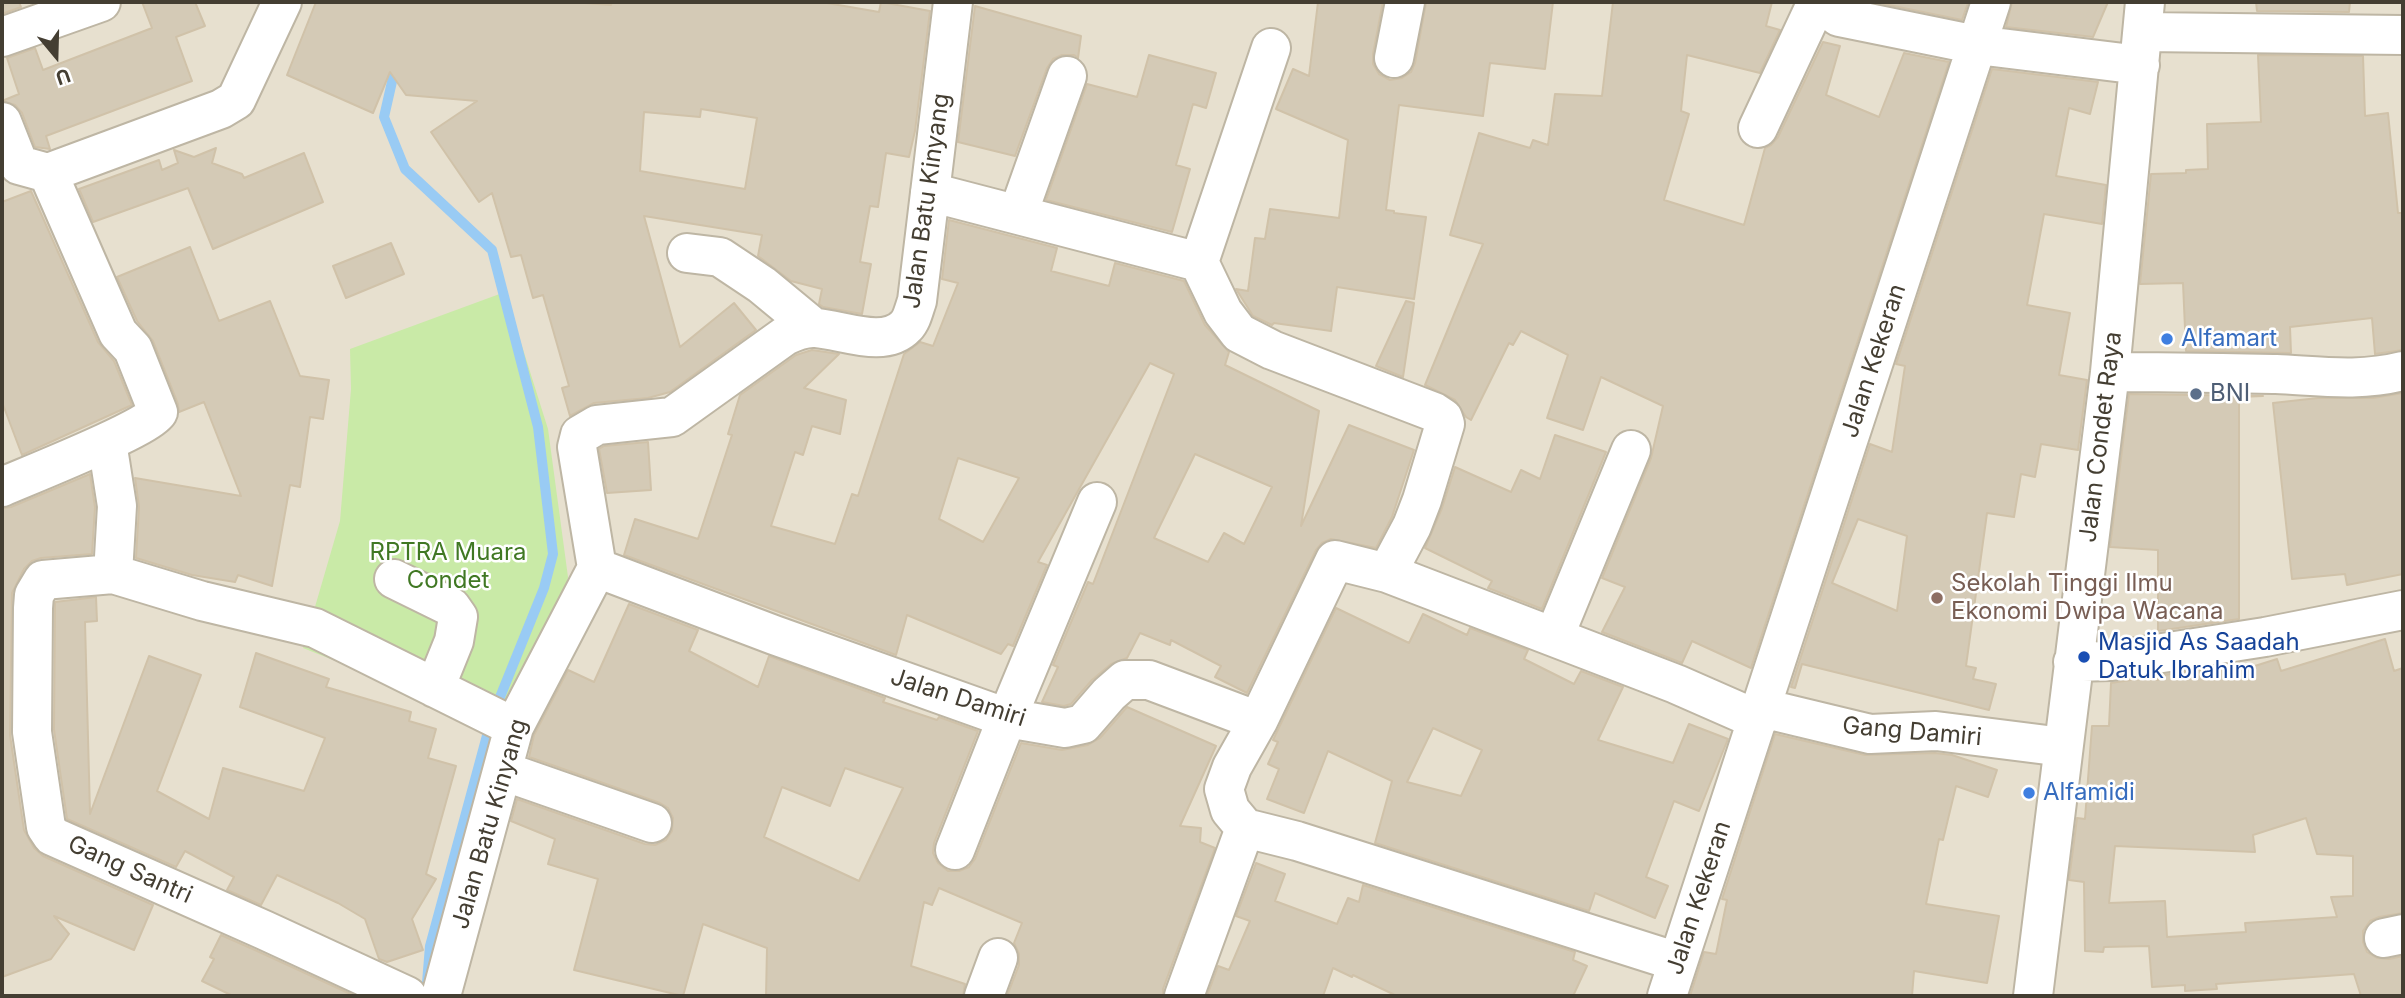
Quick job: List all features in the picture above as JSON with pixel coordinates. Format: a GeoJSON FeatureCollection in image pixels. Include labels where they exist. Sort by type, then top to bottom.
{"type":"FeatureCollection","features":[{"type":"Feature","properties":{"kind":"street"},"geometry":{"type":"LineString","coordinates":[[2,37],[101,2]]}},
{"type":"Feature","properties":{"kind":"street"},"geometry":{"type":"LineString","coordinates":[[2,122],[19,165],[48,173],[221,109],[236,100],[282,2]]}},
{"type":"Feature","properties":{"kind":"street","name":"Jalan Batu Kinyang"},"geometry":{"type":"LineString","coordinates":[[441,996],[503,771],[501,722],[597,568],[577,447],[580,435],[597,425],[672,417],[785,336],[799,330],[814,328],[881,338],[897,335],[909,324],[917,301],[953,2]]}},
{"type":"Feature","properties":{"kind":"street"},"geometry":{"type":"LineString","coordinates":[[1394,58],[1405,2]]}},
{"type":"Feature","properties":{"kind":"street"},"geometry":{"type":"LineString","coordinates":[[1758,128],[1817,2]]}},
{"type":"Feature","properties":{"kind":"street"},"geometry":{"type":"LineString","coordinates":[[1823,2],[1839,17],[1977,45],[2143,33],[2403,35]]}},
{"type":"Feature","properties":{"kind":"street","name":"Jalan Kekeran"},"geometry":{"type":"LineString","coordinates":[[1672,979],[1992,2]]}},
{"type":"Feature","properties":{"kind":"street","name":"Jalan Condet Raya"},"geometry":{"type":"LineString","coordinates":[[2033,996],[2110,372],[2143,33]]}},
{"type":"Feature","properties":{"kind":"street"},"geometry":{"type":"LineString","coordinates":[[1271,48],[1199,262],[1223,312],[1238,333],[1272,350],[1377,389],[1443,418],[1445,424],[1422,500],[1412,526],[1387,573]]}},
{"type":"Feature","properties":{"kind":"street"},"geometry":{"type":"LineString","coordinates":[[1018,214],[1068,76]]}},
{"type":"Feature","properties":{"kind":"street"},"geometry":{"type":"LineString","coordinates":[[2,487],[107,442],[157,416],[159,410],[133,349],[118,333],[48,173]]}},
{"type":"Feature","properties":{"kind":"street"},"geometry":{"type":"LineString","coordinates":[[930,192],[1199,262]]}},
{"type":"Feature","properties":{"kind":"street"},"geometry":{"type":"LineString","coordinates":[[687,253],[720,257],[762,285],[814,328]]}},
{"type":"Feature","properties":{"kind":"street"},"geometry":{"type":"LineString","coordinates":[[2110,372],[2279,374],[2339,379],[2379,377],[2403,371]]}},
{"type":"Feature","properties":{"kind":"street"},"geometry":{"type":"LineString","coordinates":[[107,442],[117,506],[113,574],[202,601],[315,628],[501,722]]}},
{"type":"Feature","properties":{"kind":"street"},"geometry":{"type":"LineString","coordinates":[[1555,637],[1631,450]]}},
{"type":"Feature","properties":{"kind":"street"},"geometry":{"type":"LineString","coordinates":[[955,850],[1097,502]]}},
{"type":"Feature","properties":{"kind":"street"},"geometry":{"type":"LineString","coordinates":[[1672,979],[1297,841],[1245,828],[1230,810],[1224,789],[1232,767],[1258,721],[1335,559],[1387,573],[1760,714]]}},
{"type":"Feature","properties":{"kind":"street","name":"Jalan Damiri"},"geometry":{"type":"LineString","coordinates":[[597,568],[774,635],[1007,718],[1065,728],[1083,724],[1125,680],[1149,680],[1258,721]]}},
{"type":"Feature","properties":{"kind":"street","name":"Gang Santri"},"geometry":{"type":"LineString","coordinates":[[113,574],[43,580],[34,595],[32,732],[46,827],[52,836],[264,929],[407,996]]}},
{"type":"Feature","properties":{"kind":"street"},"geometry":{"type":"LineString","coordinates":[[394,579],[451,607],[458,617],[454,640],[435,688]]}},
{"type":"Feature","properties":{"kind":"street"},"geometry":{"type":"LineString","coordinates":[[2073,662],[2111,661],[2265,638],[2403,610]]}},
{"type":"Feature","properties":{"kind":"street","name":"Gang Damiri"},"geometry":{"type":"LineString","coordinates":[[1760,714],[1870,733],[1936,731],[2063,747]]}},
{"type":"Feature","properties":{"kind":"street"},"geometry":{"type":"LineString","coordinates":[[503,771],[652,823]]}},
{"type":"Feature","properties":{"kind":"street"},"geometry":{"type":"LineString","coordinates":[[1184,996],[1245,828]]}},
{"type":"Feature","properties":{"kind":"street"},"geometry":{"type":"LineString","coordinates":[[984,996],[998,958]]}},
{"type":"Feature","properties":{"kind":"shaded area"},"geometry":{"type":"Polygon","coordinates":[[[2,2],[2403,2],[2403,996],[2,996],[2,2]]]}},
{"type":"Feature","properties":{"kind":"green space","name":"RPTRA Muara Condet"},"geometry":{"type":"Polygon","coordinates":[[[505,292],[548,429],[568,577],[565,596],[499,726],[303,648],[340,521],[351,389],[350,349],[505,292]]]}},
{"type":"Feature","properties":{"kind":"building"},"geometry":{"type":"Polygon","coordinates":[[[2,2],[19,2],[21,7],[2,14],[2,2]]]}},
{"type":"Feature","properties":{"kind":"building"},"geometry":{"type":"Polygon","coordinates":[[[142,2],[195,2],[205,26],[176,37],[192,81],[46,136],[50,149],[35,147],[22,113],[15,105],[2,101],[19,94],[7,58],[35,48],[43,70],[152,28],[142,2]]]}},
{"type":"Feature","properties":{"kind":"building"},"geometry":{"type":"Polygon","coordinates":[[[316,2],[572,2],[611,5],[612,2],[821,2],[879,12],[881,2],[930,11],[915,131],[909,157],[886,153],[878,207],[870,206],[860,262],[871,264],[862,314],[823,307],[819,304],[822,289],[791,281],[758,256],[762,235],[644,216],[680,347],[734,303],[756,330],[670,392],[648,398],[594,403],[570,416],[562,388],[569,386],[543,295],[533,298],[521,255],[511,257],[492,193],[479,202],[431,132],[477,101],[406,95],[390,72],[373,113],[287,75],[316,2]],[[701,109],[700,117],[644,112],[640,171],[745,189],[757,118],[701,109]]]}},
{"type":"Feature","properties":{"kind":"building"},"geometry":{"type":"Polygon","coordinates":[[[1318,2],[1383,2],[1373,64],[1379,74],[1390,80],[1402,78],[1411,72],[1426,3],[1553,2],[1545,69],[1490,63],[1483,116],[1399,105],[1386,210],[1426,217],[1414,299],[1337,287],[1331,331],[1274,323],[1272,325],[1253,316],[1236,289],[1248,291],[1255,238],[1265,239],[1270,209],[1339,218],[1348,140],[1276,109],[1293,69],[1309,76],[1318,2]]]}},
{"type":"Feature","properties":{"kind":"building"},"geometry":{"type":"Polygon","coordinates":[[[1613,2],[1772,2],[1766,26],[1780,30],[1760,73],[1687,55],[1681,111],[1689,114],[1664,200],[1744,225],[1765,148],[1778,137],[1823,42],[1840,46],[1826,95],[1879,117],[1904,53],[1949,62],[1751,668],[1692,641],[1682,663],[1602,632],[1625,587],[1602,578],[1651,458],[1663,406],[1601,377],[1583,430],[1547,418],[1568,355],[1521,331],[1513,345],[1509,343],[1471,420],[1455,400],[1425,385],[1483,244],[1450,235],[1479,133],[1530,148],[1533,140],[1548,145],[1555,94],[1602,96],[1613,2]]]}},
{"type":"Feature","properties":{"kind":"building"},"geometry":{"type":"Polygon","coordinates":[[[1874,2],[1958,2],[1968,3],[1962,20],[1874,2]]]}},
{"type":"Feature","properties":{"kind":"building"},"geometry":{"type":"Polygon","coordinates":[[[2012,2],[2108,2],[2093,37],[2006,27],[2012,2]]]}},
{"type":"Feature","properties":{"kind":"building"},"geometry":{"type":"Polygon","coordinates":[[[2256,2],[2350,2],[2349,12],[2257,11],[2256,2]]]}},
{"type":"Feature","properties":{"kind":"building"},"geometry":{"type":"Polygon","coordinates":[[[975,6],[1081,36],[1078,58],[1074,55],[1062,55],[1053,59],[1047,68],[1015,156],[958,142],[975,6]]]}},
{"type":"Feature","properties":{"kind":"building"},"geometry":{"type":"Polygon","coordinates":[[[1149,55],[1216,73],[1206,108],[1193,104],[1176,165],[1190,169],[1172,232],[1046,200],[1087,84],[1137,97],[1149,55]]]}},
{"type":"Feature","properties":{"kind":"building"},"geometry":{"type":"Polygon","coordinates":[[[2258,55],[2363,56],[2365,116],[2388,113],[2398,213],[2403,213],[2403,350],[2375,354],[2372,318],[2290,327],[2291,353],[2186,351],[2183,283],[2140,284],[2151,174],[2208,169],[2207,124],[2261,122],[2258,55]]]}},
{"type":"Feature","properties":{"kind":"building"},"geometry":{"type":"Polygon","coordinates":[[[1992,69],[2098,82],[2090,114],[2069,108],[2056,176],[2106,185],[2102,224],[2044,214],[2027,305],[2070,313],[2059,375],[2087,380],[2078,450],[2041,444],[2035,477],[2021,474],[2014,517],[1987,513],[1966,666],[1976,668],[1973,679],[1996,684],[1989,710],[1802,664],[1795,688],[1791,687],[1870,444],[1892,452],[1905,366],[1896,364],[1992,69]],[[1858,519],[1832,583],[1897,611],[1907,536],[1858,519]]]}},
{"type":"Feature","properties":{"kind":"building"},"geometry":{"type":"Polygon","coordinates":[[[216,148],[212,163],[242,174],[244,178],[304,153],[323,202],[213,249],[188,188],[93,222],[79,189],[159,160],[162,170],[178,163],[174,150],[194,157],[216,148]]]}},
{"type":"Feature","properties":{"kind":"building"},"geometry":{"type":"Polygon","coordinates":[[[31,191],[98,342],[114,361],[132,405],[22,455],[2,402],[2,202],[31,191]]]}},
{"type":"Feature","properties":{"kind":"building"},"geometry":{"type":"Polygon","coordinates":[[[949,220],[1057,248],[1051,271],[1109,286],[1115,263],[1184,281],[1205,325],[1229,352],[1225,365],[1319,411],[1301,526],[1349,425],[1414,450],[1392,517],[1376,548],[1331,539],[1322,543],[1316,550],[1247,693],[1215,677],[1221,666],[1171,640],[1170,645],[1140,633],[1127,658],[1111,664],[1092,680],[1071,704],[1064,706],[1042,702],[1058,667],[1053,665],[1088,582],[1093,584],[1174,374],[1150,363],[1038,562],[1047,565],[1013,646],[1008,644],[1001,654],[907,615],[896,655],[624,555],[635,519],[698,539],[732,435],[728,434],[740,395],[796,355],[812,350],[839,354],[804,388],[846,400],[840,434],[812,426],[803,455],[795,452],[771,526],[835,544],[852,494],[858,496],[904,354],[920,342],[933,346],[958,283],[942,279],[949,220]],[[1195,454],[1154,538],[1208,562],[1224,533],[1244,544],[1272,487],[1195,454]],[[958,458],[939,519],[983,542],[1019,478],[958,458]]]}},
{"type":"Feature","properties":{"kind":"building"},"geometry":{"type":"Polygon","coordinates":[[[391,243],[404,274],[346,298],[333,266],[391,243]]]}},
{"type":"Feature","properties":{"kind":"building"},"geometry":{"type":"Polygon","coordinates":[[[190,247],[219,321],[270,301],[300,376],[329,380],[323,419],[310,417],[300,487],[290,485],[272,586],[238,575],[235,582],[192,575],[136,558],[139,507],[135,478],[241,496],[204,402],[179,412],[153,341],[137,321],[117,277],[190,247]]]}},
{"type":"Feature","properties":{"kind":"building"},"geometry":{"type":"Polygon","coordinates":[[[1406,301],[1414,303],[1403,377],[1376,366],[1406,301]]]}},
{"type":"Feature","properties":{"kind":"building"},"geometry":{"type":"Polygon","coordinates":[[[2403,393],[2403,574],[2347,585],[2345,574],[2292,579],[2273,403],[2318,398],[2373,398],[2403,393]]]}},
{"type":"Feature","properties":{"kind":"building"},"geometry":{"type":"Polygon","coordinates":[[[2129,394],[2263,396],[2239,397],[2239,619],[2158,631],[2158,550],[2110,547],[2129,394]]]}},
{"type":"Feature","properties":{"kind":"building"},"geometry":{"type":"Polygon","coordinates":[[[1555,435],[1606,452],[1542,609],[1488,588],[1492,581],[1425,548],[1455,467],[1511,492],[1521,470],[1540,479],[1555,435]]]}},
{"type":"Feature","properties":{"kind":"building"},"geometry":{"type":"Polygon","coordinates":[[[648,442],[651,490],[607,493],[599,449],[604,446],[648,442]]]}},
{"type":"Feature","properties":{"kind":"building"},"geometry":{"type":"Polygon","coordinates":[[[90,474],[95,507],[92,554],[32,561],[24,569],[12,593],[10,735],[24,830],[34,848],[43,856],[153,905],[134,950],[54,916],[69,934],[51,959],[2,977],[2,508],[11,507],[90,474]]]}},
{"type":"Feature","properties":{"kind":"building"},"geometry":{"type":"Polygon","coordinates":[[[96,597],[97,621],[85,622],[90,814],[149,656],[201,675],[157,791],[209,819],[223,768],[304,791],[325,738],[240,707],[256,653],[329,679],[326,687],[411,712],[409,721],[436,729],[428,758],[456,766],[426,874],[436,879],[412,919],[423,950],[387,962],[379,959],[365,919],[338,903],[277,875],[261,905],[227,890],[234,877],[185,851],[176,867],[67,819],[54,730],[55,602],[96,597]]]}},
{"type":"Feature","properties":{"kind":"building"},"geometry":{"type":"Polygon","coordinates":[[[629,604],[698,630],[689,651],[758,687],[769,656],[885,698],[883,702],[978,731],[934,843],[933,853],[938,863],[948,871],[969,867],[975,859],[1021,743],[1062,750],[1088,745],[1100,738],[1127,707],[1216,746],[1180,826],[1201,828],[1200,842],[1215,848],[1163,989],[1163,996],[1007,996],[1019,965],[1019,954],[1014,943],[1022,923],[939,888],[932,905],[924,902],[911,966],[965,984],[963,996],[766,996],[767,948],[703,924],[683,996],[574,970],[598,879],[548,864],[555,839],[511,821],[517,799],[645,844],[655,845],[666,840],[672,831],[673,818],[668,808],[660,803],[529,757],[534,735],[568,670],[594,682],[629,604]],[[845,768],[830,806],[782,787],[764,837],[859,881],[903,788],[845,768]]]}},
{"type":"Feature","properties":{"kind":"building"},"geometry":{"type":"Polygon","coordinates":[[[1336,608],[1409,643],[1423,614],[1467,635],[1470,628],[1528,650],[1524,659],[1574,684],[1581,671],[1623,687],[1598,740],[1673,763],[1689,724],[1728,739],[1699,811],[1674,801],[1646,877],[1668,886],[1655,918],[1595,893],[1589,911],[1375,843],[1392,781],[1328,751],[1304,813],[1267,799],[1279,769],[1268,764],[1278,742],[1273,740],[1336,608]],[[1433,728],[1407,782],[1461,796],[1482,750],[1433,728]]]}},
{"type":"Feature","properties":{"kind":"building"},"geometry":{"type":"Polygon","coordinates":[[[2385,639],[2394,671],[2403,668],[2403,913],[2370,921],[2363,931],[2363,942],[2367,952],[2377,958],[2403,956],[2403,996],[2361,996],[2354,974],[2216,984],[2217,989],[2185,991],[2185,985],[2152,987],[2149,946],[2104,947],[2103,952],[2085,951],[2084,882],[2069,880],[2077,818],[2085,819],[2092,726],[2109,726],[2111,683],[2137,679],[2158,680],[2158,676],[2239,663],[2239,671],[2277,659],[2281,671],[2385,639]],[[2306,818],[2253,835],[2255,852],[2115,846],[2109,903],[2165,901],[2167,937],[2246,932],[2245,923],[2337,917],[2331,897],[2353,896],[2353,856],[2317,854],[2306,818]]]}},
{"type":"Feature","properties":{"kind":"building"},"geometry":{"type":"Polygon","coordinates":[[[1775,734],[1865,755],[1952,755],[1997,770],[1988,797],[1956,786],[1943,840],[1939,839],[1926,904],[1999,916],[1987,983],[1914,971],[1912,996],[1690,996],[1704,952],[1716,954],[1727,900],[1722,899],[1775,734]]]}},
{"type":"Feature","properties":{"kind":"building"},"geometry":{"type":"Polygon","coordinates":[[[1256,863],[1285,874],[1275,901],[1337,924],[1348,898],[1359,902],[1363,885],[1575,952],[1573,960],[1587,966],[1573,996],[1397,996],[1333,968],[1323,996],[1207,996],[1218,966],[1229,970],[1250,921],[1236,916],[1256,863]]]}},
{"type":"Feature","properties":{"kind":"building"},"geometry":{"type":"Polygon","coordinates":[[[221,935],[355,996],[233,996],[202,981],[214,959],[210,957],[221,935]]]}},
{"type":"Feature","properties":{"kind":"waterway"},"geometry":{"type":"LineString","coordinates":[[396,64],[384,117],[405,169],[492,250],[538,427],[553,554],[544,588],[492,717],[430,946],[427,983]]}},
{"type":"Feature","properties":{"kind":"place","name":"Alfamart"},"geometry":{"type":"Point","coordinates":[2167,339]}},
{"type":"Feature","properties":{"kind":"place","name":"BNI"},"geometry":{"type":"Point","coordinates":[2196,394]}},
{"type":"Feature","properties":{"kind":"place","name":"Sekolah Tinggi Ilmu Ekonomi Dwipa Wacana"},"geometry":{"type":"Point","coordinates":[1937,598]}},
{"type":"Feature","properties":{"kind":"place","name":"Masjid As Saadah Datuk Ibrahim"},"geometry":{"type":"Point","coordinates":[2084,657]}},
{"type":"Feature","properties":{"kind":"place","name":"Alfamidi"},"geometry":{"type":"Point","coordinates":[2029,793]}}]}
